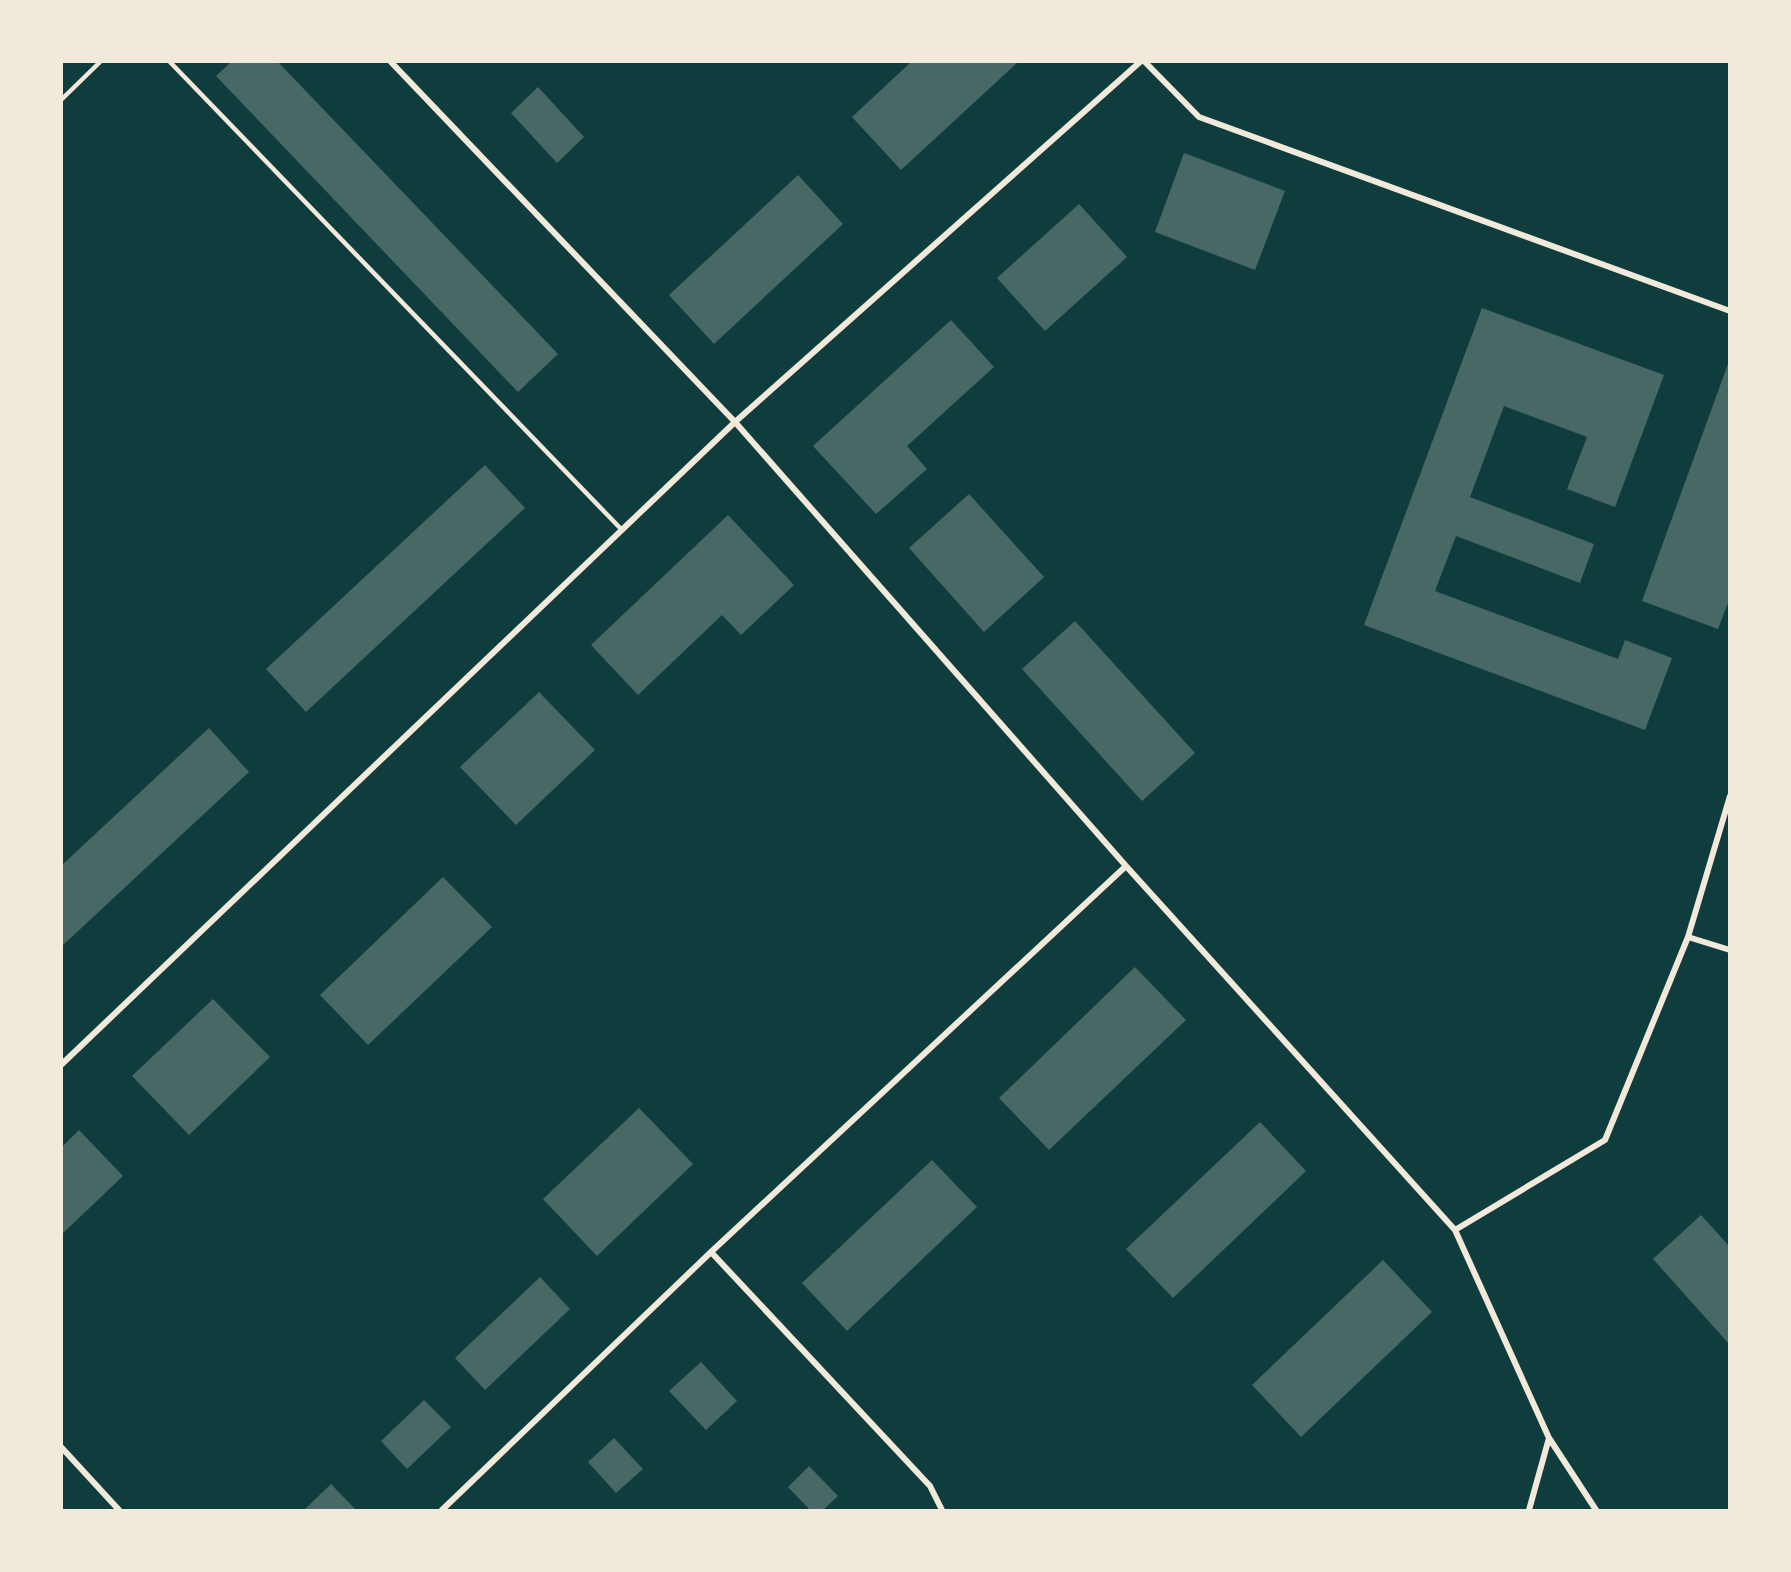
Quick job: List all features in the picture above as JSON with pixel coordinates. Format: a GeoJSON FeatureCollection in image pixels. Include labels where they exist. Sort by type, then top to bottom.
{"type":"FeatureCollection","features":[{"type":"Feature","properties":{"kind":"street"},"geometry":{"type":"LineString","coordinates":[[392,62],[735,422],[1126,866],[1455,1230],[1549,1438],[1596,1510]]}},
{"type":"Feature","properties":{"kind":"street"},"geometry":{"type":"LineString","coordinates":[[62,1064],[735,422],[1143,62],[1199,117],[1730,311]]}},
{"type":"Feature","properties":{"kind":"street"},"geometry":{"type":"LineString","coordinates":[[1455,1230],[1605,1140],[1688,937],[1730,796]]}},
{"type":"Feature","properties":{"kind":"street"},"geometry":{"type":"LineString","coordinates":[[442,1510],[711,1251],[1126,866]]}},
{"type":"Feature","properties":{"kind":"street"},"geometry":{"type":"LineString","coordinates":[[1688,937],[1730,950]]}},
{"type":"Feature","properties":{"kind":"street"},"geometry":{"type":"LineString","coordinates":[[711,1251],[930,1486],[942,1510]]}},
{"type":"Feature","properties":{"kind":"street"},"geometry":{"type":"LineString","coordinates":[[1529,1510],[1549,1438]]}},
{"type":"Feature","properties":{"kind":"street"},"geometry":{"type":"LineString","coordinates":[[62,1448],[118,1510]]}},
{"type":"Feature","properties":{"kind":"lane"},"geometry":{"type":"LineString","coordinates":[[62,99],[100,62]]}},
{"type":"Feature","properties":{"kind":"lane"},"geometry":{"type":"LineString","coordinates":[[170,62],[622,530]]}},
{"type":"Feature","properties":{"kind":"building"},"geometry":{"type":"Polygon","coordinates":[[[231,62],[278,62],[558,354],[518,392],[216,76],[231,62]]]}},
{"type":"Feature","properties":{"kind":"building"},"geometry":{"type":"Polygon","coordinates":[[[911,62],[1018,62],[901,170],[852,117],[911,62]]]}},
{"type":"Feature","properties":{"kind":"building"},"geometry":{"type":"Polygon","coordinates":[[[538,87],[584,137],[557,163],[511,113],[538,87]]]}},
{"type":"Feature","properties":{"kind":"building"},"geometry":{"type":"Polygon","coordinates":[[[1184,153],[1285,191],[1255,270],[1155,232],[1184,153]]]}},
{"type":"Feature","properties":{"kind":"building"},"geometry":{"type":"Polygon","coordinates":[[[798,175],[843,224],[714,344],[669,295],[798,175]]]}},
{"type":"Feature","properties":{"kind":"building"},"geometry":{"type":"Polygon","coordinates":[[[1079,204],[1127,257],[1045,331],[997,278],[1079,204]]]}},
{"type":"Feature","properties":{"kind":"building"},"geometry":{"type":"Polygon","coordinates":[[[1482,308],[1664,375],[1615,507],[1567,489],[1587,437],[1504,406],[1470,497],[1594,544],[1580,583],[1456,536],[1435,591],[1618,659],[1625,640],[1672,658],[1645,730],[1364,625],[1482,308]]]}},
{"type":"Feature","properties":{"kind":"building"},"geometry":{"type":"Polygon","coordinates":[[[951,320],[994,367],[907,446],[927,469],[876,514],[813,446],[951,320]]]}},
{"type":"Feature","properties":{"kind":"building"},"geometry":{"type":"Polygon","coordinates":[[[1729,361],[1730,598],[1718,629],[1642,601],[1729,361]]]}},
{"type":"Feature","properties":{"kind":"building"},"geometry":{"type":"Polygon","coordinates":[[[485,465],[525,508],[306,712],[266,669],[485,465]]]}},
{"type":"Feature","properties":{"kind":"building"},"geometry":{"type":"Polygon","coordinates":[[[969,494],[1044,577],[984,632],[909,548],[969,494]]]}},
{"type":"Feature","properties":{"kind":"building"},"geometry":{"type":"Polygon","coordinates":[[[728,515],[794,585],[741,635],[722,615],[638,695],[591,645],[728,515]]]}},
{"type":"Feature","properties":{"kind":"building"},"geometry":{"type":"Polygon","coordinates":[[[1075,621],[1195,753],[1142,801],[1022,669],[1075,621]]]}},
{"type":"Feature","properties":{"kind":"building"},"geometry":{"type":"Polygon","coordinates":[[[539,692],[595,750],[516,825],[460,767],[539,692]]]}},
{"type":"Feature","properties":{"kind":"building"},"geometry":{"type":"Polygon","coordinates":[[[209,728],[249,772],[62,946],[62,865],[209,728]]]}},
{"type":"Feature","properties":{"kind":"building"},"geometry":{"type":"Polygon","coordinates":[[[443,877],[492,927],[368,1045],[320,995],[443,877]]]}},
{"type":"Feature","properties":{"kind":"building"},"geometry":{"type":"Polygon","coordinates":[[[1135,967],[1186,1020],[1049,1150],[999,1098],[1135,967]]]}},
{"type":"Feature","properties":{"kind":"building"},"geometry":{"type":"Polygon","coordinates":[[[213,999],[270,1057],[189,1135],[132,1076],[213,999]]]}},
{"type":"Feature","properties":{"kind":"building"},"geometry":{"type":"Polygon","coordinates":[[[639,1108],[693,1164],[597,1256],[543,1199],[639,1108]]]}},
{"type":"Feature","properties":{"kind":"building"},"geometry":{"type":"Polygon","coordinates":[[[1260,1122],[1306,1171],[1173,1298],[1126,1249],[1260,1122]]]}},
{"type":"Feature","properties":{"kind":"building"},"geometry":{"type":"Polygon","coordinates":[[[79,1130],[123,1176],[62,1234],[62,1147],[79,1130]]]}},
{"type":"Feature","properties":{"kind":"building"},"geometry":{"type":"Polygon","coordinates":[[[932,1160],[977,1207],[847,1331],[802,1283],[932,1160]]]}},
{"type":"Feature","properties":{"kind":"building"},"geometry":{"type":"Polygon","coordinates":[[[1701,1215],[1730,1247],[1730,1345],[1653,1259],[1701,1215]]]}},
{"type":"Feature","properties":{"kind":"building"},"geometry":{"type":"Polygon","coordinates":[[[1383,1260],[1432,1312],[1301,1437],[1252,1385],[1383,1260]]]}},
{"type":"Feature","properties":{"kind":"building"},"geometry":{"type":"Polygon","coordinates":[[[540,1277],[570,1309],[485,1390],[455,1358],[540,1277]]]}},
{"type":"Feature","properties":{"kind":"building"},"geometry":{"type":"Polygon","coordinates":[[[701,1362],[737,1401],[706,1430],[669,1391],[701,1362]]]}},
{"type":"Feature","properties":{"kind":"building"},"geometry":{"type":"Polygon","coordinates":[[[424,1400],[451,1427],[407,1469],[381,1441],[424,1400]]]}},
{"type":"Feature","properties":{"kind":"building"},"geometry":{"type":"Polygon","coordinates":[[[614,1438],[643,1469],[616,1493],[588,1462],[614,1438]]]}},
{"type":"Feature","properties":{"kind":"building"},"geometry":{"type":"Polygon","coordinates":[[[809,1466],[838,1496],[823,1510],[810,1510],[788,1487],[809,1466]]]}},
{"type":"Feature","properties":{"kind":"building"},"geometry":{"type":"Polygon","coordinates":[[[331,1484],[356,1510],[304,1510],[331,1484]]]}}]}
